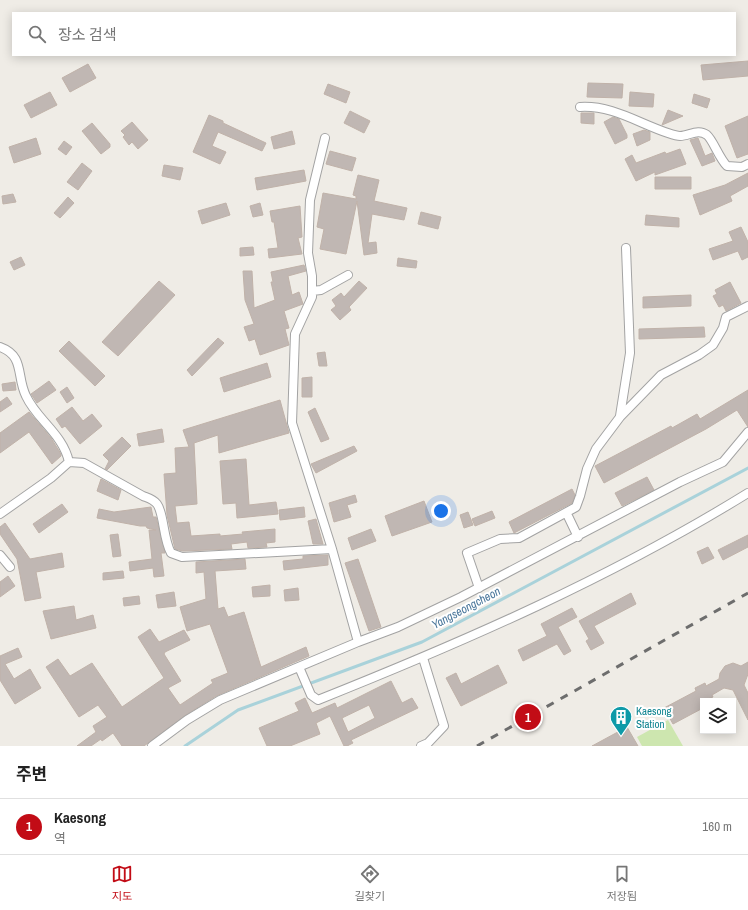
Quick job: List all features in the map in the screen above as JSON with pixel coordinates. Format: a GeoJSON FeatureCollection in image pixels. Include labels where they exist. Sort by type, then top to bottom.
{"type":"FeatureCollection","features":[{"type":"Feature","properties":{"kind":"street"},"geometry":{"type":"LineString","coordinates":[[580,107],[598,107],[617,112],[669,133],[681,136],[701,132],[708,136],[720,159],[727,166],[742,167],[748,164]]}},
{"type":"Feature","properties":{"kind":"street"},"geometry":{"type":"LineString","coordinates":[[324,138],[310,200],[308,253],[312,291],[309,306],[294,334],[292,423],[332,549],[358,642]]}},
{"type":"Feature","properties":{"kind":"street"},"geometry":{"type":"LineString","coordinates":[[620,417],[630,353],[626,248]]}},
{"type":"Feature","properties":{"kind":"street"},"geometry":{"type":"LineString","coordinates":[[312,291],[322,290],[348,275]]}},
{"type":"Feature","properties":{"kind":"street"},"geometry":{"type":"LineString","coordinates":[[479,588],[467,553],[500,539],[519,538],[576,508],[587,468],[596,449],[620,417],[661,375],[699,355],[713,344],[723,328],[726,317],[748,306]]}},
{"type":"Feature","properties":{"kind":"street"},"geometry":{"type":"LineString","coordinates":[[0,347],[9,350],[16,358],[26,396],[66,450],[69,462]]}},
{"type":"Feature","properties":{"kind":"street"},"geometry":{"type":"LineString","coordinates":[[152,746],[187,720],[220,700],[358,642],[398,627],[479,588],[723,462],[748,432]]}},
{"type":"Feature","properties":{"kind":"street"},"geometry":{"type":"LineString","coordinates":[[0,514],[51,478],[69,462],[84,463],[143,496],[153,500],[158,505],[166,543],[171,553],[182,557],[332,549]]}},
{"type":"Feature","properties":{"kind":"street"},"geometry":{"type":"LineString","coordinates":[[299,667],[310,695],[318,700],[423,658],[582,585],[706,519],[748,493]]}},
{"type":"Feature","properties":{"kind":"street"},"geometry":{"type":"LineString","coordinates":[[567,514],[578,537]]}},
{"type":"Feature","properties":{"kind":"street"},"geometry":{"type":"LineString","coordinates":[[0,555],[10,567]]}},
{"type":"Feature","properties":{"kind":"street"},"geometry":{"type":"LineString","coordinates":[[421,746],[428,743],[444,726],[423,658]]}},
{"type":"Feature","properties":{"kind":"green space"},"geometry":{"type":"Polygon","coordinates":[[[668,720],[683,746],[642,746],[637,737],[668,720]]]}},
{"type":"Feature","properties":{"kind":"building"},"geometry":{"type":"Polygon","coordinates":[[[748,61],[748,76],[703,80],[701,65],[748,61]]]}},
{"type":"Feature","properties":{"kind":"building"},"geometry":{"type":"Polygon","coordinates":[[[88,64],[96,78],[70,92],[62,78],[88,64]]]}},
{"type":"Feature","properties":{"kind":"building"},"geometry":{"type":"Polygon","coordinates":[[[588,83],[623,84],[622,98],[587,97],[588,83]]]}},
{"type":"Feature","properties":{"kind":"building"},"geometry":{"type":"Polygon","coordinates":[[[328,84],[350,92],[346,103],[324,94],[328,84]]]}},
{"type":"Feature","properties":{"kind":"building"},"geometry":{"type":"Polygon","coordinates":[[[50,92],[57,105],[31,118],[24,105],[50,92]]]}},
{"type":"Feature","properties":{"kind":"building"},"geometry":{"type":"Polygon","coordinates":[[[630,92],[654,94],[653,107],[629,106],[630,92]]]}},
{"type":"Feature","properties":{"kind":"building"},"geometry":{"type":"Polygon","coordinates":[[[694,94],[710,99],[707,108],[692,103],[694,94]]]}},
{"type":"Feature","properties":{"kind":"building"},"geometry":{"type":"Polygon","coordinates":[[[668,110],[683,116],[662,125],[668,110]]]}},
{"type":"Feature","properties":{"kind":"building"},"geometry":{"type":"Polygon","coordinates":[[[350,111],[370,121],[364,133],[344,123],[350,111]]]}},
{"type":"Feature","properties":{"kind":"building"},"geometry":{"type":"Polygon","coordinates":[[[581,113],[594,113],[594,124],[581,123],[581,113]]]}},
{"type":"Feature","properties":{"kind":"building"},"geometry":{"type":"Polygon","coordinates":[[[209,115],[266,143],[262,151],[218,132],[212,146],[226,152],[220,164],[193,152],[209,115]]]}},
{"type":"Feature","properties":{"kind":"building"},"geometry":{"type":"Polygon","coordinates":[[[748,116],[748,154],[737,158],[725,126],[748,116]]]}},
{"type":"Feature","properties":{"kind":"building"},"geometry":{"type":"Polygon","coordinates":[[[613,117],[619,119],[627,135],[627,138],[615,144],[604,122],[613,117]]]}},
{"type":"Feature","properties":{"kind":"building"},"geometry":{"type":"Polygon","coordinates":[[[132,122],[148,140],[138,149],[132,142],[129,145],[123,137],[125,135],[121,131],[132,122]]]}},
{"type":"Feature","properties":{"kind":"building"},"geometry":{"type":"Polygon","coordinates":[[[92,123],[110,144],[110,147],[101,154],[82,131],[92,123]]]}},
{"type":"Feature","properties":{"kind":"building"},"geometry":{"type":"Polygon","coordinates":[[[644,130],[650,132],[650,140],[637,146],[633,134],[644,130]]]}},
{"type":"Feature","properties":{"kind":"building"},"geometry":{"type":"Polygon","coordinates":[[[292,131],[295,144],[274,149],[271,137],[292,131]]]}},
{"type":"Feature","properties":{"kind":"building"},"geometry":{"type":"Polygon","coordinates":[[[36,138],[41,154],[14,163],[9,147],[36,138]]]}},
{"type":"Feature","properties":{"kind":"building"},"geometry":{"type":"Polygon","coordinates":[[[698,138],[705,156],[712,153],[715,161],[702,166],[690,140],[698,138]]]}},
{"type":"Feature","properties":{"kind":"building"},"geometry":{"type":"Polygon","coordinates":[[[64,141],[72,147],[66,155],[58,149],[64,141]]]}},
{"type":"Feature","properties":{"kind":"building"},"geometry":{"type":"Polygon","coordinates":[[[680,149],[686,164],[655,175],[655,172],[636,181],[625,159],[632,155],[636,163],[665,152],[666,154],[680,149]]]}},
{"type":"Feature","properties":{"kind":"building"},"geometry":{"type":"Polygon","coordinates":[[[330,151],[356,158],[352,171],[326,164],[330,151]]]}},
{"type":"Feature","properties":{"kind":"building"},"geometry":{"type":"Polygon","coordinates":[[[82,163],[92,171],[78,190],[67,182],[82,163]]]}},
{"type":"Feature","properties":{"kind":"building"},"geometry":{"type":"Polygon","coordinates":[[[164,165],[183,168],[180,180],[162,176],[164,165]]]}},
{"type":"Feature","properties":{"kind":"building"},"geometry":{"type":"Polygon","coordinates":[[[304,170],[306,181],[257,190],[255,178],[304,170]]]}},
{"type":"Feature","properties":{"kind":"building"},"geometry":{"type":"Polygon","coordinates":[[[748,173],[748,186],[730,196],[732,201],[700,215],[693,195],[725,185],[748,173]]]}},
{"type":"Feature","properties":{"kind":"building"},"geometry":{"type":"Polygon","coordinates":[[[358,175],[379,180],[374,201],[407,208],[404,220],[372,214],[368,243],[376,242],[377,253],[364,255],[357,201],[346,254],[320,249],[324,229],[317,227],[323,193],[356,199],[356,196],[353,195],[358,175]]]}},
{"type":"Feature","properties":{"kind":"building"},"geometry":{"type":"Polygon","coordinates":[[[655,177],[691,177],[691,189],[655,189],[655,177]]]}},
{"type":"Feature","properties":{"kind":"building"},"geometry":{"type":"Polygon","coordinates":[[[13,194],[16,202],[3,204],[2,196],[13,194]]]}},
{"type":"Feature","properties":{"kind":"building"},"geometry":{"type":"Polygon","coordinates":[[[68,197],[74,203],[60,218],[54,213],[68,197]]]}},
{"type":"Feature","properties":{"kind":"building"},"geometry":{"type":"Polygon","coordinates":[[[226,203],[230,215],[202,224],[198,211],[226,203]]]}},
{"type":"Feature","properties":{"kind":"building"},"geometry":{"type":"Polygon","coordinates":[[[260,203],[263,215],[253,217],[250,206],[260,203]]]}},
{"type":"Feature","properties":{"kind":"building"},"geometry":{"type":"Polygon","coordinates":[[[300,206],[302,237],[298,238],[302,254],[269,258],[268,249],[278,248],[274,222],[272,222],[270,211],[300,206]]]}},
{"type":"Feature","properties":{"kind":"building"},"geometry":{"type":"Polygon","coordinates":[[[421,212],[441,217],[438,229],[418,224],[421,212]]]}},
{"type":"Feature","properties":{"kind":"building"},"geometry":{"type":"Polygon","coordinates":[[[646,215],[679,218],[679,227],[645,225],[646,215]]]}},
{"type":"Feature","properties":{"kind":"building"},"geometry":{"type":"Polygon","coordinates":[[[741,227],[748,242],[748,257],[742,260],[738,251],[713,260],[709,249],[733,241],[729,232],[741,227]]]}},
{"type":"Feature","properties":{"kind":"building"},"geometry":{"type":"Polygon","coordinates":[[[253,247],[254,255],[240,256],[240,248],[253,247]]]}},
{"type":"Feature","properties":{"kind":"building"},"geometry":{"type":"Polygon","coordinates":[[[21,257],[25,265],[14,270],[10,262],[21,257]]]}},
{"type":"Feature","properties":{"kind":"building"},"geometry":{"type":"Polygon","coordinates":[[[398,258],[417,261],[416,268],[397,266],[398,258]]]}},
{"type":"Feature","properties":{"kind":"building"},"geometry":{"type":"Polygon","coordinates":[[[304,265],[306,271],[288,276],[292,295],[299,292],[303,304],[284,311],[289,328],[285,329],[289,345],[260,355],[255,339],[249,341],[244,327],[254,324],[245,300],[243,271],[252,271],[254,308],[275,300],[271,282],[273,282],[271,272],[304,265]]]}},
{"type":"Feature","properties":{"kind":"building"},"geometry":{"type":"Polygon","coordinates":[[[159,281],[175,295],[118,356],[102,342],[159,281]]]}},
{"type":"Feature","properties":{"kind":"building"},"geometry":{"type":"Polygon","coordinates":[[[359,281],[367,288],[349,307],[351,310],[340,320],[331,310],[336,306],[332,300],[341,293],[344,297],[359,281]]]}},
{"type":"Feature","properties":{"kind":"building"},"geometry":{"type":"Polygon","coordinates":[[[730,282],[741,303],[726,311],[723,305],[719,307],[713,296],[717,294],[715,290],[730,282]]]}},
{"type":"Feature","properties":{"kind":"building"},"geometry":{"type":"Polygon","coordinates":[[[691,295],[691,306],[643,308],[643,297],[691,295]]]}},
{"type":"Feature","properties":{"kind":"building"},"geometry":{"type":"Polygon","coordinates":[[[704,327],[705,337],[639,339],[639,329],[704,327]]]}},
{"type":"Feature","properties":{"kind":"building"},"geometry":{"type":"Polygon","coordinates":[[[218,338],[224,343],[192,376],[187,370],[218,338]]]}},
{"type":"Feature","properties":{"kind":"building"},"geometry":{"type":"Polygon","coordinates":[[[69,341],[105,376],[95,386],[59,351],[69,341]]]}},
{"type":"Feature","properties":{"kind":"building"},"geometry":{"type":"Polygon","coordinates":[[[325,352],[327,366],[319,366],[317,353],[325,352]]]}},
{"type":"Feature","properties":{"kind":"building"},"geometry":{"type":"Polygon","coordinates":[[[267,363],[271,377],[224,392],[220,378],[267,363]]]}},
{"type":"Feature","properties":{"kind":"building"},"geometry":{"type":"Polygon","coordinates":[[[312,377],[312,397],[302,397],[302,378],[312,377]]]}},
{"type":"Feature","properties":{"kind":"building"},"geometry":{"type":"Polygon","coordinates":[[[49,381],[56,390],[37,403],[31,394],[49,381]]]}},
{"type":"Feature","properties":{"kind":"building"},"geometry":{"type":"Polygon","coordinates":[[[15,382],[16,390],[3,391],[2,384],[15,382]]]}},
{"type":"Feature","properties":{"kind":"building"},"geometry":{"type":"Polygon","coordinates":[[[67,387],[74,398],[67,403],[60,392],[67,387]]]}},
{"type":"Feature","properties":{"kind":"building"},"geometry":{"type":"Polygon","coordinates":[[[748,390],[748,427],[737,410],[706,429],[604,483],[595,466],[697,414],[700,419],[748,390]]]}},
{"type":"Feature","properties":{"kind":"building"},"geometry":{"type":"Polygon","coordinates":[[[7,397],[12,404],[0,412],[0,402],[7,397]]]}},
{"type":"Feature","properties":{"kind":"building"},"geometry":{"type":"Polygon","coordinates":[[[280,400],[289,433],[219,453],[218,435],[194,443],[197,504],[175,506],[177,523],[189,522],[191,536],[220,534],[220,536],[275,529],[275,542],[266,543],[267,547],[248,548],[247,542],[231,544],[232,549],[183,551],[175,549],[167,515],[164,474],[176,473],[175,448],[189,447],[183,430],[280,400]]]}},
{"type":"Feature","properties":{"kind":"building"},"geometry":{"type":"Polygon","coordinates":[[[72,407],[83,421],[92,414],[102,426],[80,444],[65,426],[62,428],[56,419],[72,407]]]}},
{"type":"Feature","properties":{"kind":"building"},"geometry":{"type":"Polygon","coordinates":[[[315,408],[329,439],[321,442],[308,412],[315,408]]]}},
{"type":"Feature","properties":{"kind":"building"},"geometry":{"type":"Polygon","coordinates":[[[29,412],[51,438],[61,454],[61,456],[52,464],[29,432],[0,453],[0,433],[29,412]]]}},
{"type":"Feature","properties":{"kind":"building"},"geometry":{"type":"Polygon","coordinates":[[[162,429],[164,442],[139,446],[137,434],[162,429]]]}},
{"type":"Feature","properties":{"kind":"building"},"geometry":{"type":"Polygon","coordinates":[[[122,437],[131,446],[107,470],[105,469],[109,461],[103,455],[122,437]]]}},
{"type":"Feature","properties":{"kind":"building"},"geometry":{"type":"Polygon","coordinates":[[[354,446],[357,451],[316,473],[311,464],[354,446]]]}},
{"type":"Feature","properties":{"kind":"building"},"geometry":{"type":"Polygon","coordinates":[[[246,459],[249,505],[276,502],[278,514],[237,518],[236,503],[223,504],[220,461],[246,459]]]}},
{"type":"Feature","properties":{"kind":"building"},"geometry":{"type":"Polygon","coordinates":[[[647,477],[654,490],[622,506],[615,493],[647,477]]]}},
{"type":"Feature","properties":{"kind":"building"},"geometry":{"type":"Polygon","coordinates":[[[101,479],[121,490],[118,500],[97,491],[101,479]]]}},
{"type":"Feature","properties":{"kind":"building"},"geometry":{"type":"Polygon","coordinates":[[[572,489],[575,495],[572,503],[514,533],[509,522],[572,489]]]}},
{"type":"Feature","properties":{"kind":"building"},"geometry":{"type":"Polygon","coordinates":[[[355,495],[357,502],[347,505],[351,517],[334,522],[329,503],[355,495]]]}},
{"type":"Feature","properties":{"kind":"building"},"geometry":{"type":"Polygon","coordinates":[[[424,501],[432,522],[392,536],[385,516],[424,501]]]}},
{"type":"Feature","properties":{"kind":"building"},"geometry":{"type":"Polygon","coordinates":[[[62,504],[68,512],[39,533],[33,524],[62,504]]]}},
{"type":"Feature","properties":{"kind":"building"},"geometry":{"type":"Polygon","coordinates":[[[151,507],[153,517],[156,517],[165,553],[161,553],[164,576],[154,577],[153,568],[130,571],[129,562],[152,559],[149,530],[156,530],[147,528],[146,526],[97,518],[99,509],[114,512],[151,507]]]}},
{"type":"Feature","properties":{"kind":"building"},"geometry":{"type":"Polygon","coordinates":[[[304,507],[305,517],[280,520],[279,510],[304,507]]]}},
{"type":"Feature","properties":{"kind":"building"},"geometry":{"type":"Polygon","coordinates":[[[492,511],[495,518],[475,526],[472,519],[492,511]]]}},
{"type":"Feature","properties":{"kind":"building"},"geometry":{"type":"Polygon","coordinates":[[[468,512],[473,525],[464,528],[460,515],[468,512]]]}},
{"type":"Feature","properties":{"kind":"building"},"geometry":{"type":"Polygon","coordinates":[[[316,519],[323,544],[313,544],[308,521],[316,519]]]}},
{"type":"Feature","properties":{"kind":"building"},"geometry":{"type":"Polygon","coordinates":[[[5,523],[30,559],[62,553],[64,567],[36,572],[41,598],[25,601],[17,559],[0,534],[0,527],[5,523]]]}},
{"type":"Feature","properties":{"kind":"building"},"geometry":{"type":"Polygon","coordinates":[[[371,529],[376,541],[352,550],[348,538],[371,529]]]}},
{"type":"Feature","properties":{"kind":"building"},"geometry":{"type":"Polygon","coordinates":[[[118,534],[121,556],[113,557],[110,535],[118,534]]]}},
{"type":"Feature","properties":{"kind":"building"},"geometry":{"type":"Polygon","coordinates":[[[748,535],[748,547],[723,560],[718,550],[748,535]]]}},
{"type":"Feature","properties":{"kind":"building"},"geometry":{"type":"Polygon","coordinates":[[[708,547],[714,558],[702,564],[697,552],[708,547]]]}},
{"type":"Feature","properties":{"kind":"building"},"geometry":{"type":"Polygon","coordinates":[[[328,555],[328,565],[284,570],[283,561],[303,559],[303,556],[328,555]]]}},
{"type":"Feature","properties":{"kind":"building"},"geometry":{"type":"Polygon","coordinates":[[[245,559],[246,569],[215,571],[218,609],[224,607],[228,617],[244,612],[261,667],[306,647],[309,656],[216,696],[184,716],[144,746],[122,746],[113,733],[102,741],[101,739],[91,746],[77,746],[96,732],[93,726],[107,717],[98,705],[79,717],[46,667],[58,659],[70,676],[92,663],[122,707],[164,678],[138,637],[150,629],[159,642],[184,630],[190,640],[165,652],[164,654],[181,681],[168,688],[180,705],[213,683],[211,680],[228,673],[210,624],[187,631],[180,607],[206,599],[204,572],[196,573],[196,562],[245,559]]]}},
{"type":"Feature","properties":{"kind":"building"},"geometry":{"type":"Polygon","coordinates":[[[358,559],[381,627],[369,631],[345,563],[358,559]]]}},
{"type":"Feature","properties":{"kind":"building"},"geometry":{"type":"Polygon","coordinates":[[[123,571],[124,578],[103,580],[103,573],[123,571]]]}},
{"type":"Feature","properties":{"kind":"building"},"geometry":{"type":"Polygon","coordinates":[[[8,576],[15,586],[0,597],[0,582],[8,576]]]}},
{"type":"Feature","properties":{"kind":"building"},"geometry":{"type":"Polygon","coordinates":[[[270,585],[270,596],[253,597],[252,587],[270,585]]]}},
{"type":"Feature","properties":{"kind":"building"},"geometry":{"type":"Polygon","coordinates":[[[298,588],[299,600],[285,601],[284,590],[298,588]]]}},
{"type":"Feature","properties":{"kind":"building"},"geometry":{"type":"Polygon","coordinates":[[[174,592],[176,606],[158,608],[156,595],[174,592]]]}},
{"type":"Feature","properties":{"kind":"building"},"geometry":{"type":"Polygon","coordinates":[[[631,593],[636,604],[594,626],[604,643],[591,650],[586,641],[589,639],[579,621],[631,593]]]}},
{"type":"Feature","properties":{"kind":"building"},"geometry":{"type":"Polygon","coordinates":[[[139,596],[140,604],[124,606],[123,598],[139,596]]]}},
{"type":"Feature","properties":{"kind":"building"},"geometry":{"type":"Polygon","coordinates":[[[74,606],[76,620],[93,615],[96,628],[51,639],[43,611],[74,606]]]}},
{"type":"Feature","properties":{"kind":"building"},"geometry":{"type":"Polygon","coordinates":[[[572,608],[577,617],[558,627],[571,651],[564,655],[557,644],[523,661],[518,650],[547,636],[541,624],[572,608]]]}},
{"type":"Feature","properties":{"kind":"building"},"geometry":{"type":"Polygon","coordinates":[[[18,648],[22,657],[5,664],[14,679],[30,669],[41,688],[15,704],[0,680],[0,656],[18,648]]]}},
{"type":"Feature","properties":{"kind":"building"},"geometry":{"type":"Polygon","coordinates":[[[748,662],[748,674],[744,685],[748,693],[748,720],[733,690],[724,688],[712,695],[713,697],[700,698],[700,710],[673,724],[664,708],[696,691],[695,688],[705,683],[706,686],[719,679],[720,673],[725,666],[733,663],[741,666],[748,662]]]}},
{"type":"Feature","properties":{"kind":"building"},"geometry":{"type":"Polygon","coordinates":[[[498,665],[507,683],[461,706],[446,678],[456,673],[461,684],[498,665]]]}},
{"type":"Feature","properties":{"kind":"building"},"geometry":{"type":"Polygon","coordinates":[[[391,681],[402,703],[412,698],[418,708],[351,740],[353,743],[347,746],[344,746],[330,716],[316,723],[320,734],[290,746],[267,746],[259,728],[299,711],[295,703],[305,698],[312,713],[335,703],[337,708],[391,681]],[[369,705],[342,718],[348,732],[375,718],[369,705]]]}},
{"type":"Feature","properties":{"kind":"building","name":"Kaesong Station"},"geometry":{"type":"Polygon","coordinates":[[[627,727],[638,746],[592,746],[627,727]]]}},
{"type":"Feature","properties":{"kind":"waterway","name":"Yangseongcheon"},"geometry":{"type":"LineString","coordinates":[[185,746],[238,710],[422,642],[748,468]]}},
{"type":"Feature","properties":{"kind":"railway"},"geometry":{"type":"LineString","coordinates":[[477,746],[748,593]]}},
{"type":"Feature","properties":{"kind":"place","name":"Kaesong"},"geometry":{"type":"Point","coordinates":[528,717]}},
{"type":"Feature","properties":{"kind":"place","name":"Kaesong Station"},"geometry":{"type":"Point","coordinates":[621,736]}}]}
